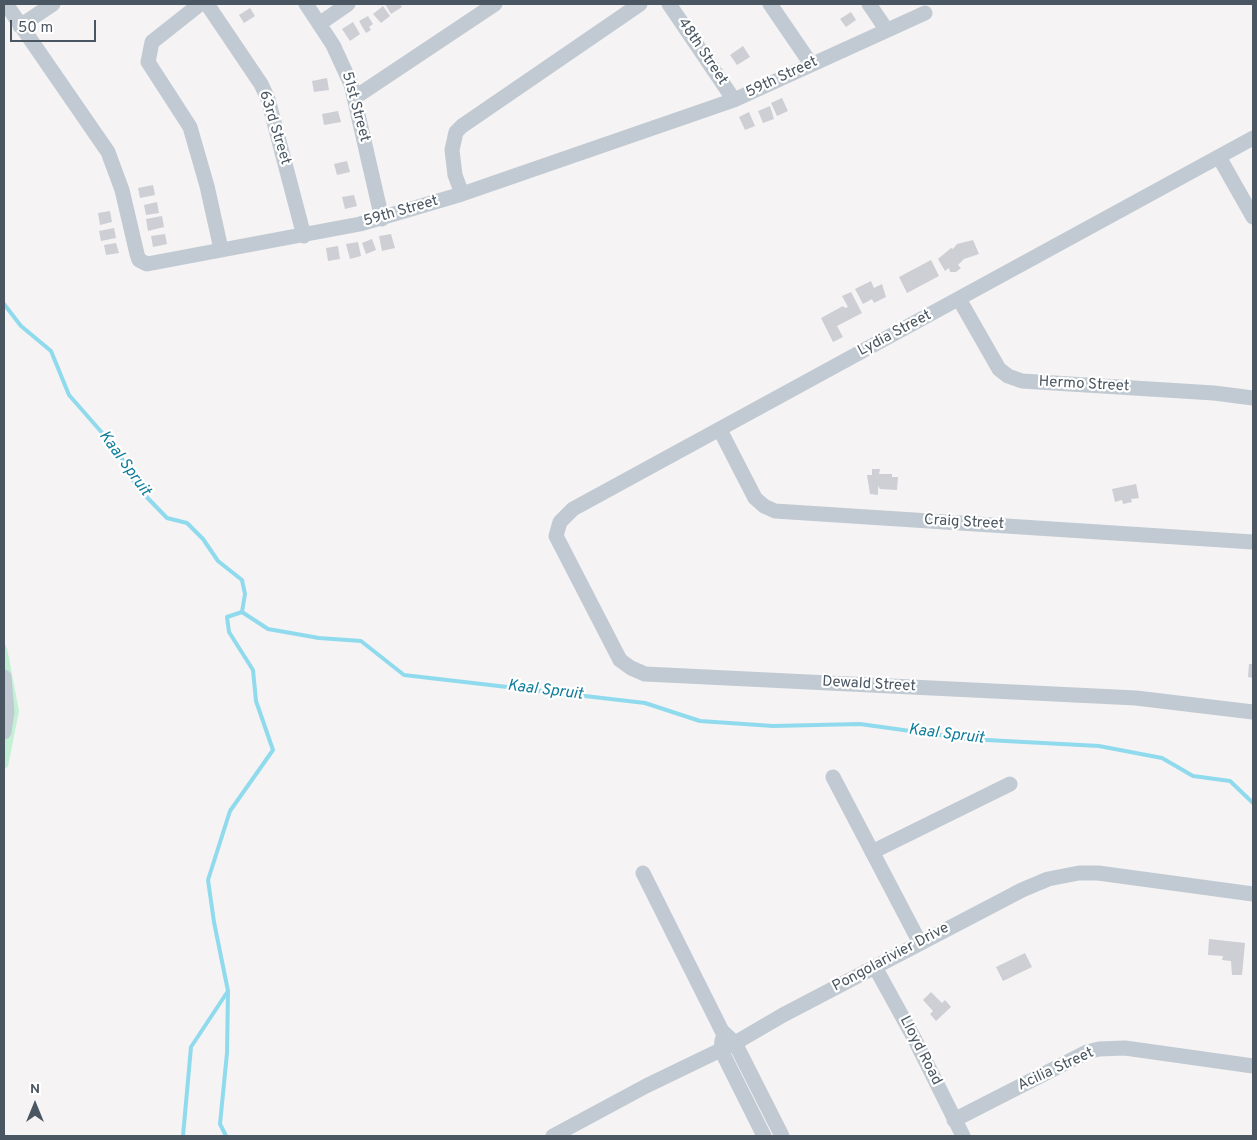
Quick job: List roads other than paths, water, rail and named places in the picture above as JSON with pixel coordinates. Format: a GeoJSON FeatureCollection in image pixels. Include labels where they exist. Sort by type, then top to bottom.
{"type":"FeatureCollection","features":[{"type":"Feature","properties":{"kind":"street","name":"59th Street"},"geometry":{"type":"LineString","coordinates":[[6,4],[100,138],[111,159],[122,190],[139,260],[147,264],[221,249],[304,236],[382,219],[462,194],[734,100],[886,29],[925,13]]}},
{"type":"Feature","properties":{"kind":"street"},"geometry":{"type":"LineString","coordinates":[[20,26],[53,4]]}},
{"type":"Feature","properties":{"kind":"street"},"geometry":{"type":"LineString","coordinates":[[200,4],[152,42],[148,62],[152,71],[190,127],[207,186],[221,249]]}},
{"type":"Feature","properties":{"kind":"street","name":"63rd Street"},"geometry":{"type":"LineString","coordinates":[[207,4],[261,84],[268,99],[304,236]]}},
{"type":"Feature","properties":{"kind":"street","name":"51st Street"},"geometry":{"type":"LineString","coordinates":[[306,4],[341,60],[354,98],[382,219]]}},
{"type":"Feature","properties":{"kind":"street"},"geometry":{"type":"LineString","coordinates":[[319,24],[348,4]]}},
{"type":"Feature","properties":{"kind":"street"},"geometry":{"type":"LineString","coordinates":[[354,98],[495,4]]}},
{"type":"Feature","properties":{"kind":"street"},"geometry":{"type":"LineString","coordinates":[[462,194],[455,175],[452,150],[456,132],[640,4]]}},
{"type":"Feature","properties":{"kind":"street","name":"48th Street"},"geometry":{"type":"LineString","coordinates":[[669,4],[734,100]]}},
{"type":"Feature","properties":{"kind":"street"},"geometry":{"type":"LineString","coordinates":[[770,4],[811,64]]}},
{"type":"Feature","properties":{"kind":"street"},"geometry":{"type":"LineString","coordinates":[[869,4],[886,29]]}},
{"type":"Feature","properties":{"kind":"street","name":"Lydia Street"},"geometry":{"type":"LineString","coordinates":[[558,543],[556,536],[560,522],[573,509],[1253,138]]}},
{"type":"Feature","properties":{"kind":"street"},"geometry":{"type":"LineString","coordinates":[[1218,156],[1253,218]]}},
{"type":"Feature","properties":{"kind":"street","name":"Hermo Street"},"geometry":{"type":"LineString","coordinates":[[959,299],[999,369],[1008,376],[1022,381],[1214,393],[1253,398]]}},
{"type":"Feature","properties":{"kind":"street","name":"Craig Street"},"geometry":{"type":"LineString","coordinates":[[720,430],[755,498],[764,506],[775,511],[1253,542]]}},
{"type":"Feature","properties":{"kind":"street","name":"Dewald Street"},"geometry":{"type":"LineString","coordinates":[[558,543],[620,660],[631,668],[645,674],[1136,698],[1253,712]]}},
{"type":"Feature","properties":{"kind":"street"},"geometry":{"type":"LineString","coordinates":[[4,677],[7,712],[4,732]]}},
{"type":"Feature","properties":{"kind":"street"},"geometry":{"type":"LineString","coordinates":[[832,777],[920,943]]}},
{"type":"Feature","properties":{"kind":"street"},"geometry":{"type":"LineString","coordinates":[[872,852],[1010,784]]}},
{"type":"Feature","properties":{"kind":"street"},"geometry":{"type":"LineString","coordinates":[[643,873],[722,1031],[764,1136]]}},
{"type":"Feature","properties":{"kind":"street","name":"Pongolarivier Drive"},"geometry":{"type":"LineString","coordinates":[[553,1136],[646,1086],[728,1046],[1022,890],[1048,879],[1064,875],[1107,874],[1253,894]]}},
{"type":"Feature","properties":{"kind":"street","name":"Lloyd Road"},"geometry":{"type":"LineString","coordinates":[[875,967],[908,1026],[963,1136]]}},
{"type":"Feature","properties":{"kind":"street"},"geometry":{"type":"LineString","coordinates":[[728,1046],[782,1136]]}},
{"type":"Feature","properties":{"kind":"street","name":"Acilia Street"},"geometry":{"type":"LineString","coordinates":[[954,1120],[1087,1052],[1099,1049],[1126,1048],[1253,1066]]}},
{"type":"Feature","properties":{"kind":"waterway","name":"Kaal Spruit"},"geometry":{"type":"LineString","coordinates":[[4,304],[21,326],[51,351],[69,395],[118,451],[136,486],[167,518],[187,523],[203,539],[218,561],[242,580],[245,594],[242,612]]}},
{"type":"Feature","properties":{"kind":"waterway","name":"Kaal Spruit"},"geometry":{"type":"LineString","coordinates":[[242,612],[268,629],[319,638],[361,641],[404,675],[645,703],[700,721],[773,726],[860,724],[968,739],[1099,746],[1162,758],[1193,776],[1230,781],[1253,803]]}},
{"type":"Feature","properties":{"kind":"waterway"},"geometry":{"type":"LineString","coordinates":[[183,1136],[191,1047],[228,991],[214,922],[208,880],[230,811],[273,750],[256,701],[253,670],[229,632],[227,617],[242,612]]}},
{"type":"Feature","properties":{"kind":"waterway"},"geometry":{"type":"LineString","coordinates":[[226,1136],[220,1124],[227,1053],[228,991]]}}]}
